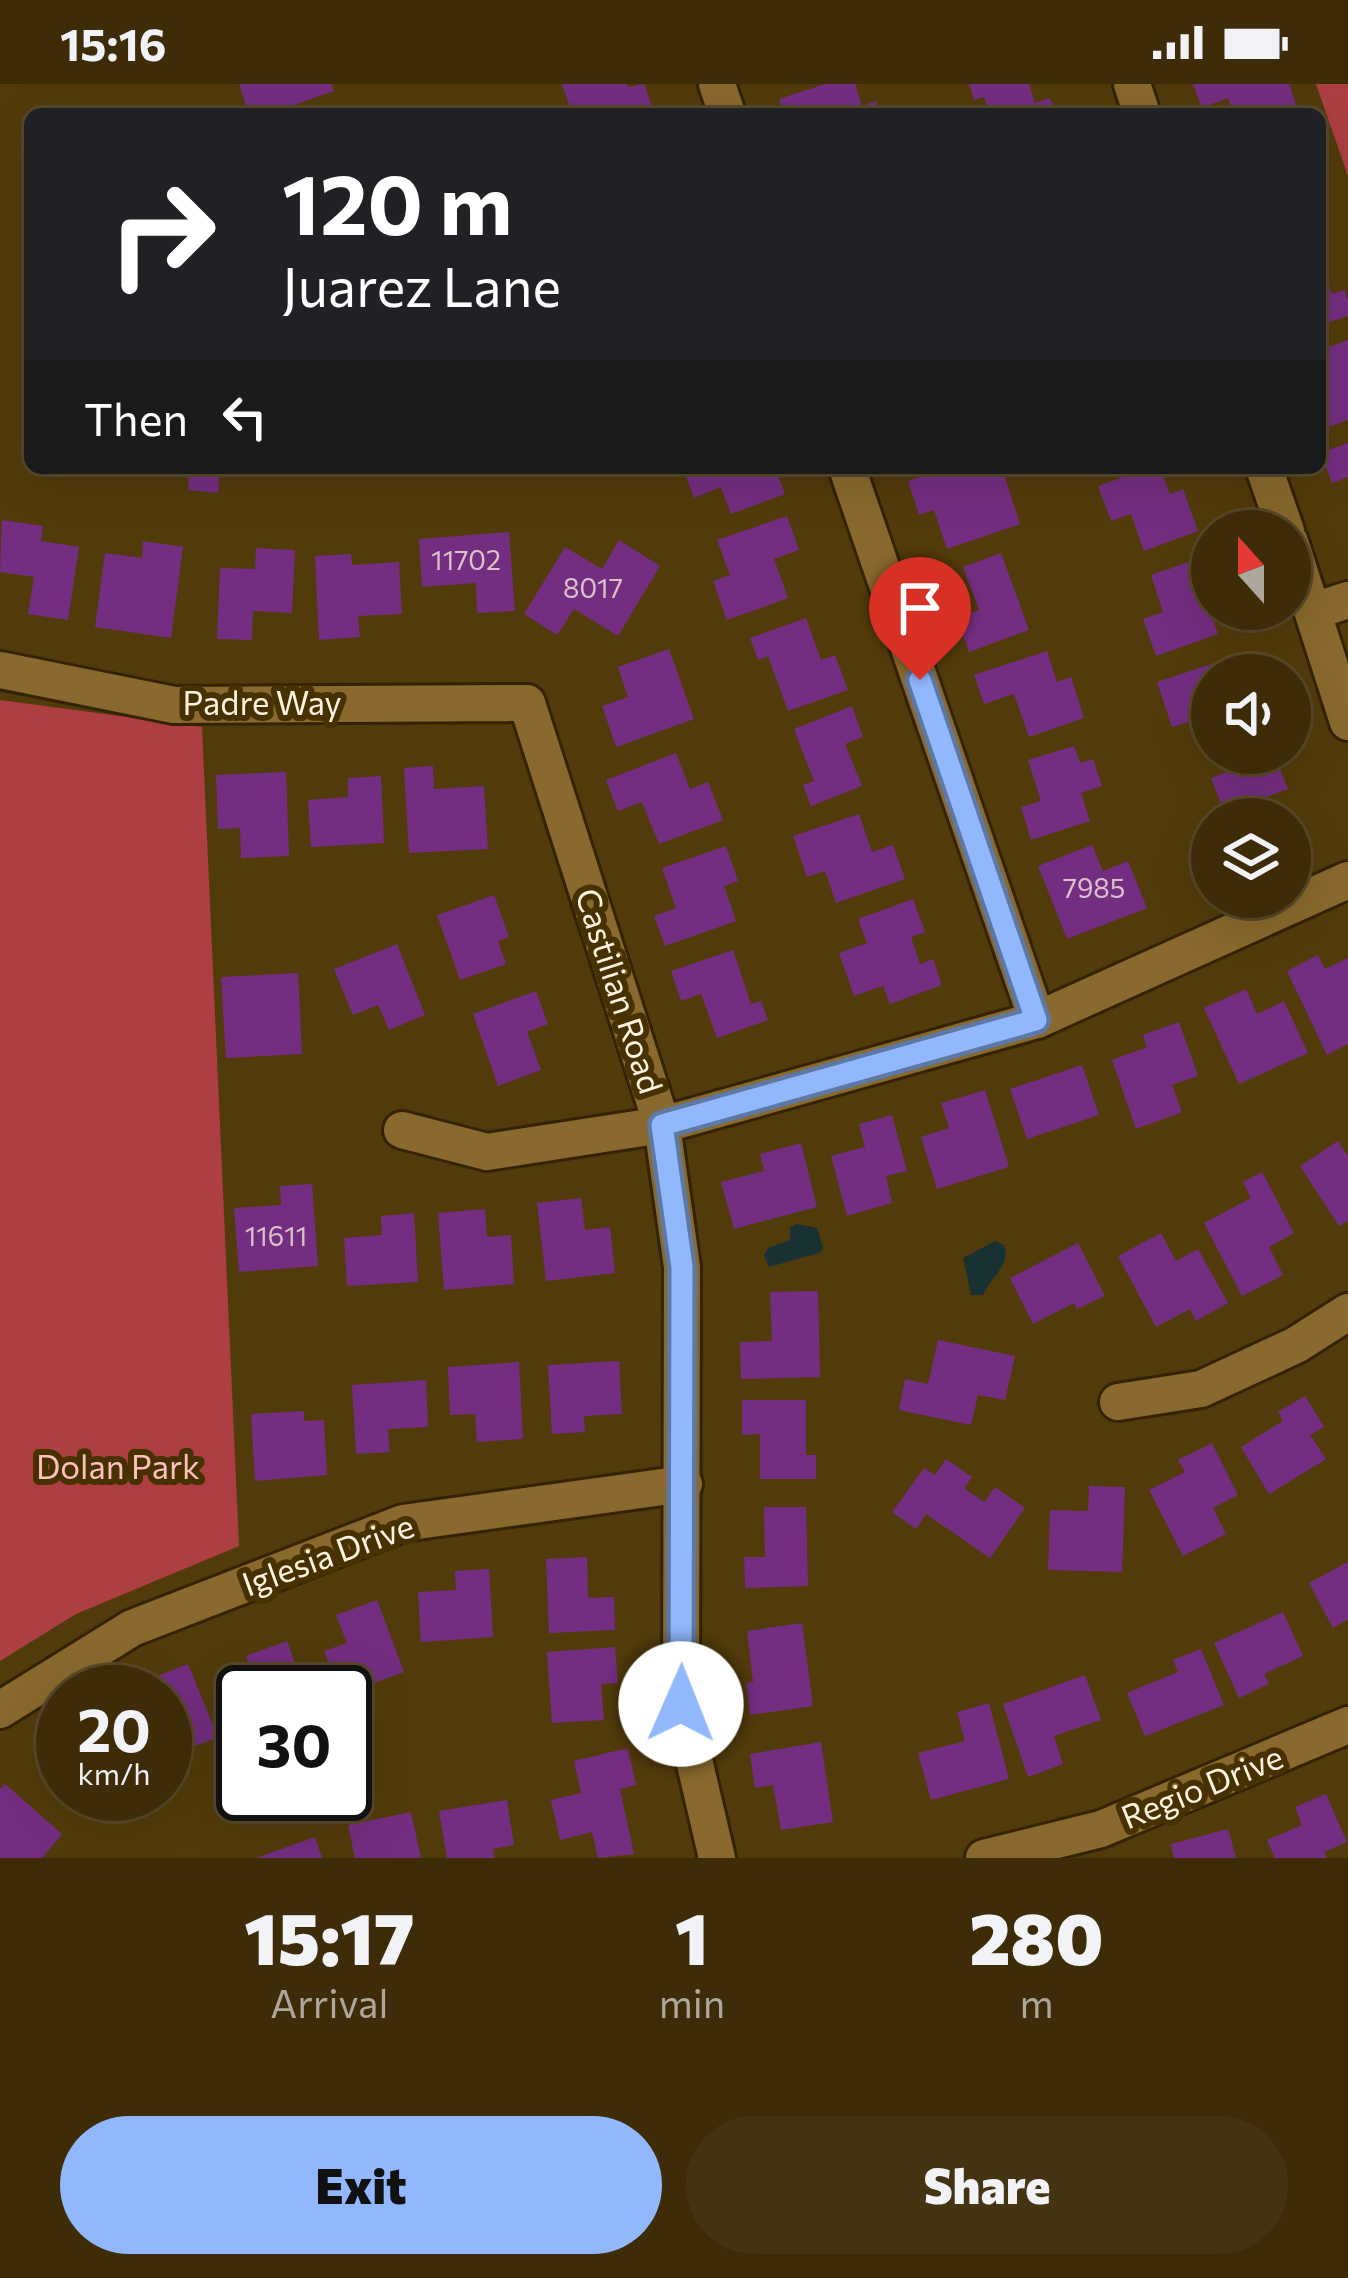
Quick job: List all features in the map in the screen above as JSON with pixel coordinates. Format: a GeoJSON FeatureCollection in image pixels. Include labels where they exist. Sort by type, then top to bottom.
{"type":"FeatureCollection","features":[{"type":"Feature","properties":{"kind":"street"},"geometry":{"type":"LineString","coordinates":[[849,474],[1036,1020]]}},
{"type":"Feature","properties":{"kind":"street"},"geometry":{"type":"LineString","coordinates":[[1266,474],[1279,510]]}},
{"type":"Feature","properties":{"kind":"street"},"geometry":{"type":"LineString","coordinates":[[1311,575],[1331,606],[1348,722]]}},
{"type":"Feature","properties":{"kind":"street","name":"Padre Way"},"geometry":{"type":"LineString","coordinates":[[0,670],[174,705],[526,703]]}},
{"type":"Feature","properties":{"kind":"street","name":"Castilian Road"},"geometry":{"type":"LineString","coordinates":[[526,703],[662,1125],[682,1267],[681,1704],[717,1858]]}},
{"type":"Feature","properties":{"kind":"street"},"geometry":{"type":"LineString","coordinates":[[402,1130],[488,1152],[662,1125],[1036,1020],[1348,880]]}},
{"type":"Feature","properties":{"kind":"street"},"geometry":{"type":"LineString","coordinates":[[1118,1402],[1201,1389],[1296,1346],[1348,1312]]}},
{"type":"Feature","properties":{"kind":"street","name":"Iglesia Drive"},"geometry":{"type":"LineString","coordinates":[[0,1710],[132,1628],[403,1523],[684,1484]]}},
{"type":"Feature","properties":{"kind":"street","name":"Regio Drive"},"geometry":{"type":"LineString","coordinates":[[983,1858],[1106,1843],[1348,1725]]}},
{"type":"Feature","properties":{"kind":"green space"},"geometry":{"type":"Polygon","coordinates":[[[1316,84],[1348,84],[1348,176],[1326,108],[1316,84]]]}},
{"type":"Feature","properties":{"kind":"green space","name":"Dolan Park"},"geometry":{"type":"Polygon","coordinates":[[[0,700],[202,727],[239,1546],[76,1614],[0,1661],[0,700]]]}},
{"type":"Feature","properties":{"kind":"water"},"geometry":{"type":"Polygon","coordinates":[[[790,1227],[817,1228],[823,1248],[769,1267],[764,1255],[768,1248],[790,1240],[790,1227]]]}},
{"type":"Feature","properties":{"kind":"water"},"geometry":{"type":"Polygon","coordinates":[[[995,1241],[1004,1245],[1003,1265],[983,1295],[971,1295],[963,1258],[995,1241]]]}},
{"type":"Feature","properties":{"kind":"building"},"geometry":{"type":"Polygon","coordinates":[[[239,84],[331,84],[334,91],[285,108],[247,108],[239,84]]]}},
{"type":"Feature","properties":{"kind":"building"},"geometry":{"type":"Polygon","coordinates":[[[562,84],[644,84],[653,108],[567,108],[562,84]]]}},
{"type":"Feature","properties":{"kind":"building"},"geometry":{"type":"Polygon","coordinates":[[[825,84],[855,84],[862,106],[876,101],[879,108],[782,108],[779,99],[825,84]]]}},
{"type":"Feature","properties":{"kind":"building"},"geometry":{"type":"Polygon","coordinates":[[[969,84],[1029,84],[1035,103],[1050,98],[1054,108],[988,108],[984,97],[974,100],[969,84]]]}},
{"type":"Feature","properties":{"kind":"building"},"geometry":{"type":"Polygon","coordinates":[[[1193,84],[1289,84],[1297,108],[1231,108],[1228,98],[1202,108],[1193,84]]]}},
{"type":"Feature","properties":{"kind":"building"},"geometry":{"type":"Polygon","coordinates":[[[1326,278],[1332,294],[1345,290],[1348,316],[1326,323],[1326,278]]]}},
{"type":"Feature","properties":{"kind":"building"},"geometry":{"type":"Polygon","coordinates":[[[1348,340],[1348,420],[1326,428],[1326,348],[1348,340]]]}},
{"type":"Feature","properties":{"kind":"building"},"geometry":{"type":"Polygon","coordinates":[[[1348,443],[1348,477],[1332,483],[1326,451],[1348,443]]]}},
{"type":"Feature","properties":{"kind":"building"},"geometry":{"type":"Polygon","coordinates":[[[189,474],[220,474],[218,493],[188,490],[189,474]]]}},
{"type":"Feature","properties":{"kind":"building"},"geometry":{"type":"Polygon","coordinates":[[[685,474],[777,474],[785,494],[731,514],[721,487],[694,498],[685,474]]]}},
{"type":"Feature","properties":{"kind":"building"},"geometry":{"type":"Polygon","coordinates":[[[930,474],[1004,474],[1020,524],[947,549],[934,510],[919,515],[908,481],[930,474]]]}},
{"type":"Feature","properties":{"kind":"building"},"geometry":{"type":"Polygon","coordinates":[[[1131,474],[1162,474],[1170,494],[1183,489],[1191,511],[1191,534],[1144,551],[1131,514],[1111,521],[1098,486],[1131,474]]]}},
{"type":"Feature","properties":{"kind":"building"},"geometry":{"type":"Polygon","coordinates":[[[787,516],[799,550],[774,559],[788,598],[727,620],[713,581],[730,575],[717,540],[787,516]]]}},
{"type":"Feature","properties":{"kind":"building"},"geometry":{"type":"Polygon","coordinates":[[[2,520],[43,526],[41,541],[79,547],[68,620],[28,614],[34,577],[0,572],[2,520]]]}},
{"type":"Feature","properties":{"kind":"building"},"geometry":{"type":"Polygon","coordinates":[[[509,532],[515,611],[477,613],[476,583],[422,587],[419,539],[509,532]]]}},
{"type":"Feature","properties":{"kind":"building"},"geometry":{"type":"Polygon","coordinates":[[[619,540],[660,566],[618,636],[574,609],[557,635],[524,614],[565,547],[602,569],[619,540]]]}},
{"type":"Feature","properties":{"kind":"building"},"geometry":{"type":"Polygon","coordinates":[[[143,541],[183,547],[171,638],[95,627],[105,553],[142,558],[143,541]]]}},
{"type":"Feature","properties":{"kind":"building"},"geometry":{"type":"Polygon","coordinates":[[[256,548],[295,550],[292,613],[253,611],[252,640],[217,639],[220,568],[255,569],[256,548]]]}},
{"type":"Feature","properties":{"kind":"building"},"geometry":{"type":"Polygon","coordinates":[[[1001,553],[1029,630],[969,652],[957,618],[979,610],[963,567],[1001,553]]]}},
{"type":"Feature","properties":{"kind":"building"},"geometry":{"type":"Polygon","coordinates":[[[351,554],[352,565],[399,562],[402,614],[358,616],[360,637],[319,640],[315,556],[351,554]]]}},
{"type":"Feature","properties":{"kind":"building"},"geometry":{"type":"Polygon","coordinates":[[[1191,561],[1191,630],[1217,630],[1218,634],[1156,656],[1143,619],[1163,612],[1151,575],[1191,561]]]}},
{"type":"Feature","properties":{"kind":"building"},"geometry":{"type":"Polygon","coordinates":[[[806,618],[821,660],[835,655],[848,690],[788,711],[768,656],[758,660],[750,638],[806,618]]]}},
{"type":"Feature","properties":{"kind":"building"},"geometry":{"type":"Polygon","coordinates":[[[669,649],[694,719],[616,747],[602,706],[628,697],[618,667],[669,649]]]}},
{"type":"Feature","properties":{"kind":"building"},"geometry":{"type":"Polygon","coordinates":[[[1047,651],[1057,682],[1071,677],[1084,718],[1029,737],[1014,694],[984,704],[974,675],[1047,651]]]}},
{"type":"Feature","properties":{"kind":"building"},"geometry":{"type":"Polygon","coordinates":[[[1191,671],[1191,721],[1172,727],[1157,682],[1191,671]]]}},
{"type":"Feature","properties":{"kind":"building"},"geometry":{"type":"Polygon","coordinates":[[[852,706],[863,737],[845,744],[862,786],[811,806],[803,785],[814,781],[794,729],[852,706]]]}},
{"type":"Feature","properties":{"kind":"building"},"geometry":{"type":"Polygon","coordinates":[[[1074,746],[1080,763],[1093,759],[1102,786],[1081,793],[1090,821],[1031,840],[1021,807],[1041,801],[1028,760],[1074,746]]]}},
{"type":"Feature","properties":{"kind":"building"},"geometry":{"type":"Polygon","coordinates":[[[676,753],[690,789],[708,782],[723,820],[659,844],[642,802],[618,811],[606,780],[676,753]]]}},
{"type":"Feature","properties":{"kind":"building"},"geometry":{"type":"Polygon","coordinates":[[[433,766],[434,789],[484,786],[488,849],[409,853],[404,768],[433,766]]]}},
{"type":"Feature","properties":{"kind":"building"},"geometry":{"type":"Polygon","coordinates":[[[286,772],[289,856],[241,858],[240,828],[218,829],[216,775],[286,772]]]}},
{"type":"Feature","properties":{"kind":"building"},"geometry":{"type":"Polygon","coordinates":[[[1282,774],[1288,789],[1266,798],[1219,798],[1211,778],[1282,774]]]}},
{"type":"Feature","properties":{"kind":"building"},"geometry":{"type":"Polygon","coordinates":[[[381,776],[384,843],[311,847],[308,800],[348,797],[348,778],[381,776]]]}},
{"type":"Feature","properties":{"kind":"building"},"geometry":{"type":"Polygon","coordinates":[[[859,814],[872,852],[893,845],[905,879],[836,903],[825,871],[807,877],[793,836],[859,814]]]}},
{"type":"Feature","properties":{"kind":"building"},"geometry":{"type":"Polygon","coordinates":[[[1092,845],[1103,871],[1128,861],[1147,908],[1067,939],[1038,866],[1092,845]]]}},
{"type":"Feature","properties":{"kind":"building"},"geometry":{"type":"Polygon","coordinates":[[[726,846],[738,881],[724,886],[736,921],[665,946],[654,916],[676,908],[662,868],[726,846]]]}},
{"type":"Feature","properties":{"kind":"building"},"geometry":{"type":"Polygon","coordinates":[[[494,895],[509,937],[498,941],[506,964],[460,980],[437,915],[494,895]]]}},
{"type":"Feature","properties":{"kind":"building"},"geometry":{"type":"Polygon","coordinates":[[[913,899],[925,932],[911,937],[920,964],[933,959],[942,985],[890,1004],[883,986],[854,996],[839,953],[867,943],[858,919],[913,899]]]}},
{"type":"Feature","properties":{"kind":"building"},"geometry":{"type":"Polygon","coordinates":[[[397,944],[425,1015],[389,1030],[378,1005],[353,1015],[334,969],[397,944]]]}},
{"type":"Feature","properties":{"kind":"building"},"geometry":{"type":"Polygon","coordinates":[[[733,950],[751,1004],[761,1001],[768,1020],[717,1038],[701,994],[681,1001],[671,971],[733,950]]]}},
{"type":"Feature","properties":{"kind":"building"},"geometry":{"type":"Polygon","coordinates":[[[1318,955],[1325,969],[1348,958],[1348,1044],[1327,1055],[1287,971],[1318,955]]]}},
{"type":"Feature","properties":{"kind":"building"},"geometry":{"type":"Polygon","coordinates":[[[298,973],[302,1054],[226,1058],[221,977],[298,973]]]}},
{"type":"Feature","properties":{"kind":"building"},"geometry":{"type":"Polygon","coordinates":[[[1246,989],[1257,1014],[1284,1001],[1308,1053],[1239,1084],[1204,1008],[1246,989]]]}},
{"type":"Feature","properties":{"kind":"building"},"geometry":{"type":"Polygon","coordinates":[[[536,991],[548,1024],[527,1032],[541,1070],[498,1086],[473,1014],[536,991]]]}},
{"type":"Feature","properties":{"kind":"building"},"geometry":{"type":"Polygon","coordinates":[[[1179,1022],[1198,1076],[1172,1085],[1182,1112],[1136,1129],[1112,1060],[1147,1047],[1143,1035],[1179,1022]]]}},
{"type":"Feature","properties":{"kind":"building"},"geometry":{"type":"Polygon","coordinates":[[[1082,1065],[1099,1115],[1027,1139],[1010,1089],[1082,1065]]]}},
{"type":"Feature","properties":{"kind":"building"},"geometry":{"type":"Polygon","coordinates":[[[985,1090],[1009,1167],[937,1189],[921,1137],[949,1128],[941,1103],[985,1090]]]}},
{"type":"Feature","properties":{"kind":"building"},"geometry":{"type":"Polygon","coordinates":[[[892,1115],[907,1171],[886,1176],[892,1203],[847,1216],[831,1156],[865,1147],[859,1124],[892,1115]]]}},
{"type":"Feature","properties":{"kind":"building"},"geometry":{"type":"Polygon","coordinates":[[[1338,1141],[1348,1156],[1348,1221],[1339,1226],[1300,1166],[1338,1141]]]}},
{"type":"Feature","properties":{"kind":"building"},"geometry":{"type":"Polygon","coordinates":[[[801,1143],[817,1207],[734,1229],[721,1182],[764,1171],[760,1154],[801,1143]]]}},
{"type":"Feature","properties":{"kind":"building"},"geometry":{"type":"Polygon","coordinates":[[[1262,1172],[1294,1233],[1269,1247],[1283,1275],[1242,1296],[1204,1223],[1251,1198],[1243,1182],[1262,1172]]]}},
{"type":"Feature","properties":{"kind":"building"},"geometry":{"type":"Polygon","coordinates":[[[312,1184],[318,1266],[239,1272],[234,1208],[281,1205],[280,1186],[312,1184]]]}},
{"type":"Feature","properties":{"kind":"building"},"geometry":{"type":"Polygon","coordinates":[[[581,1198],[585,1230],[610,1227],[615,1273],[546,1281],[537,1203],[581,1198]]]}},
{"type":"Feature","properties":{"kind":"building"},"geometry":{"type":"Polygon","coordinates":[[[485,1209],[487,1237],[511,1235],[514,1284],[444,1290],[438,1213],[485,1209]]]}},
{"type":"Feature","properties":{"kind":"building"},"geometry":{"type":"Polygon","coordinates":[[[414,1213],[418,1282],[347,1286],[344,1238],[382,1235],[381,1216],[414,1213]]]}},
{"type":"Feature","properties":{"kind":"building"},"geometry":{"type":"Polygon","coordinates":[[[1161,1233],[1176,1261],[1198,1249],[1228,1303],[1196,1321],[1190,1309],[1156,1327],[1118,1256],[1161,1233]]]}},
{"type":"Feature","properties":{"kind":"building"},"geometry":{"type":"Polygon","coordinates":[[[1078,1243],[1105,1296],[1077,1309],[1074,1303],[1033,1324],[1010,1278],[1078,1243]]]}},
{"type":"Feature","properties":{"kind":"building"},"geometry":{"type":"Polygon","coordinates":[[[818,1291],[820,1377],[741,1379],[740,1342],[772,1341],[770,1292],[818,1291]]]}},
{"type":"Feature","properties":{"kind":"building"},"geometry":{"type":"Polygon","coordinates":[[[938,1340],[1015,1356],[1005,1400],[978,1395],[971,1425],[899,1410],[905,1379],[928,1384],[938,1340]]]}},
{"type":"Feature","properties":{"kind":"building"},"geometry":{"type":"Polygon","coordinates":[[[619,1361],[622,1414],[584,1416],[585,1432],[552,1434],[548,1365],[619,1361]]]}},
{"type":"Feature","properties":{"kind":"building"},"geometry":{"type":"Polygon","coordinates":[[[519,1362],[523,1439],[477,1442],[475,1414],[450,1415],[448,1367],[519,1362]]]}},
{"type":"Feature","properties":{"kind":"building"},"geometry":{"type":"Polygon","coordinates":[[[426,1380],[428,1427],[388,1429],[390,1452],[356,1454],[352,1385],[426,1380]]]}},
{"type":"Feature","properties":{"kind":"building"},"geometry":{"type":"Polygon","coordinates":[[[1305,1396],[1324,1427],[1310,1435],[1326,1459],[1269,1494],[1241,1447],[1283,1421],[1278,1412],[1305,1396]]]}},
{"type":"Feature","properties":{"kind":"building"},"geometry":{"type":"Polygon","coordinates":[[[742,1400],[806,1400],[806,1455],[816,1455],[816,1479],[760,1479],[760,1434],[742,1435],[742,1400]]]}},
{"type":"Feature","properties":{"kind":"building"},"geometry":{"type":"Polygon","coordinates":[[[304,1411],[304,1421],[324,1420],[327,1475],[255,1481],[251,1414],[304,1411]]]}},
{"type":"Feature","properties":{"kind":"building"},"geometry":{"type":"Polygon","coordinates":[[[1212,1443],[1238,1495],[1213,1508],[1226,1534],[1183,1556],[1149,1490],[1185,1472],[1178,1460],[1212,1443]]]}},
{"type":"Feature","properties":{"kind":"building"},"geometry":{"type":"Polygon","coordinates":[[[946,1459],[972,1477],[964,1488],[984,1502],[995,1487],[1025,1508],[990,1558],[926,1514],[916,1529],[892,1512],[924,1468],[935,1475],[946,1459]]]}},
{"type":"Feature","properties":{"kind":"building"},"geometry":{"type":"Polygon","coordinates":[[[1089,1486],[1125,1487],[1122,1572],[1048,1570],[1050,1510],[1088,1511],[1089,1486]]]}},
{"type":"Feature","properties":{"kind":"building"},"geometry":{"type":"Polygon","coordinates":[[[764,1507],[806,1507],[808,1586],[745,1588],[744,1557],[765,1557],[764,1507]]]}},
{"type":"Feature","properties":{"kind":"building"},"geometry":{"type":"Polygon","coordinates":[[[587,1557],[588,1598],[614,1597],[615,1630],[549,1633],[546,1559],[587,1557]]]}},
{"type":"Feature","properties":{"kind":"building"},"geometry":{"type":"Polygon","coordinates":[[[1348,1562],[1348,1619],[1333,1628],[1309,1583],[1348,1562]]]}},
{"type":"Feature","properties":{"kind":"building"},"geometry":{"type":"Polygon","coordinates":[[[489,1569],[493,1637],[421,1642],[418,1592],[456,1590],[455,1571],[489,1569]]]}},
{"type":"Feature","properties":{"kind":"building"},"geometry":{"type":"Polygon","coordinates":[[[377,1600],[404,1672],[372,1684],[372,1665],[329,1665],[324,1651],[347,1643],[336,1615],[377,1600]]]}},
{"type":"Feature","properties":{"kind":"building"},"geometry":{"type":"Polygon","coordinates":[[[1283,1612],[1303,1656],[1264,1674],[1269,1684],[1239,1698],[1214,1643],[1283,1612]]]}},
{"type":"Feature","properties":{"kind":"building"},"geometry":{"type":"Polygon","coordinates":[[[802,1623],[813,1706],[750,1715],[746,1683],[753,1682],[747,1631],[802,1623]]]}},
{"type":"Feature","properties":{"kind":"building"},"geometry":{"type":"Polygon","coordinates":[[[287,1641],[295,1665],[249,1665],[246,1656],[287,1641]]]}},
{"type":"Feature","properties":{"kind":"building"},"geometry":{"type":"Polygon","coordinates":[[[615,1647],[618,1683],[601,1684],[604,1720],[552,1723],[547,1652],[615,1647]]]}},
{"type":"Feature","properties":{"kind":"building"},"geometry":{"type":"Polygon","coordinates":[[[1201,1649],[1224,1705],[1145,1736],[1127,1693],[1178,1672],[1173,1660],[1201,1649]]]}},
{"type":"Feature","properties":{"kind":"building"},"geometry":{"type":"Polygon","coordinates":[[[192,1674],[216,1732],[216,1738],[192,1747],[192,1674]]]}},
{"type":"Feature","properties":{"kind":"building"},"geometry":{"type":"Polygon","coordinates":[[[1085,1675],[1101,1720],[1054,1736],[1063,1764],[1028,1777],[1003,1704],[1085,1675]]]}},
{"type":"Feature","properties":{"kind":"building"},"geometry":{"type":"Polygon","coordinates":[[[989,1703],[1009,1779],[931,1800],[918,1753],[965,1741],[957,1712],[989,1703]]]}},
{"type":"Feature","properties":{"kind":"building"},"geometry":{"type":"Polygon","coordinates":[[[821,1742],[833,1822],[781,1830],[773,1785],[755,1788],[750,1754],[821,1742]]]}},
{"type":"Feature","properties":{"kind":"building"},"geometry":{"type":"Polygon","coordinates":[[[628,1748],[636,1785],[620,1789],[634,1854],[598,1858],[592,1832],[560,1840],[551,1800],[581,1793],[574,1761],[628,1748]]]}},
{"type":"Feature","properties":{"kind":"building"},"geometry":{"type":"Polygon","coordinates":[[[5,1784],[36,1811],[36,1821],[47,1821],[62,1834],[42,1858],[0,1858],[0,1789],[5,1784]]]}},
{"type":"Feature","properties":{"kind":"building"},"geometry":{"type":"Polygon","coordinates":[[[1326,1794],[1347,1842],[1324,1852],[1327,1858],[1275,1858],[1267,1840],[1302,1825],[1295,1807],[1326,1794]]]}},
{"type":"Feature","properties":{"kind":"building"},"geometry":{"type":"Polygon","coordinates":[[[507,1800],[514,1845],[493,1849],[494,1858],[447,1858],[439,1811],[507,1800]]]}},
{"type":"Feature","properties":{"kind":"building"},"geometry":{"type":"Polygon","coordinates":[[[411,1812],[421,1858],[355,1858],[348,1825],[411,1812]]]}},
{"type":"Feature","properties":{"kind":"building"},"geometry":{"type":"Polygon","coordinates":[[[1228,1829],[1236,1858],[1174,1858],[1171,1844],[1228,1829]]]}},
{"type":"Feature","properties":{"kind":"building"},"geometry":{"type":"Polygon","coordinates":[[[315,1837],[322,1858],[259,1858],[259,1857],[315,1837]]]}},
{"type":"Feature","properties":{"kind":"route"},"geometry":{"type":"LineString","coordinates":[[681,1704],[682,1267],[662,1125],[1036,1020],[920,680]]}}]}
